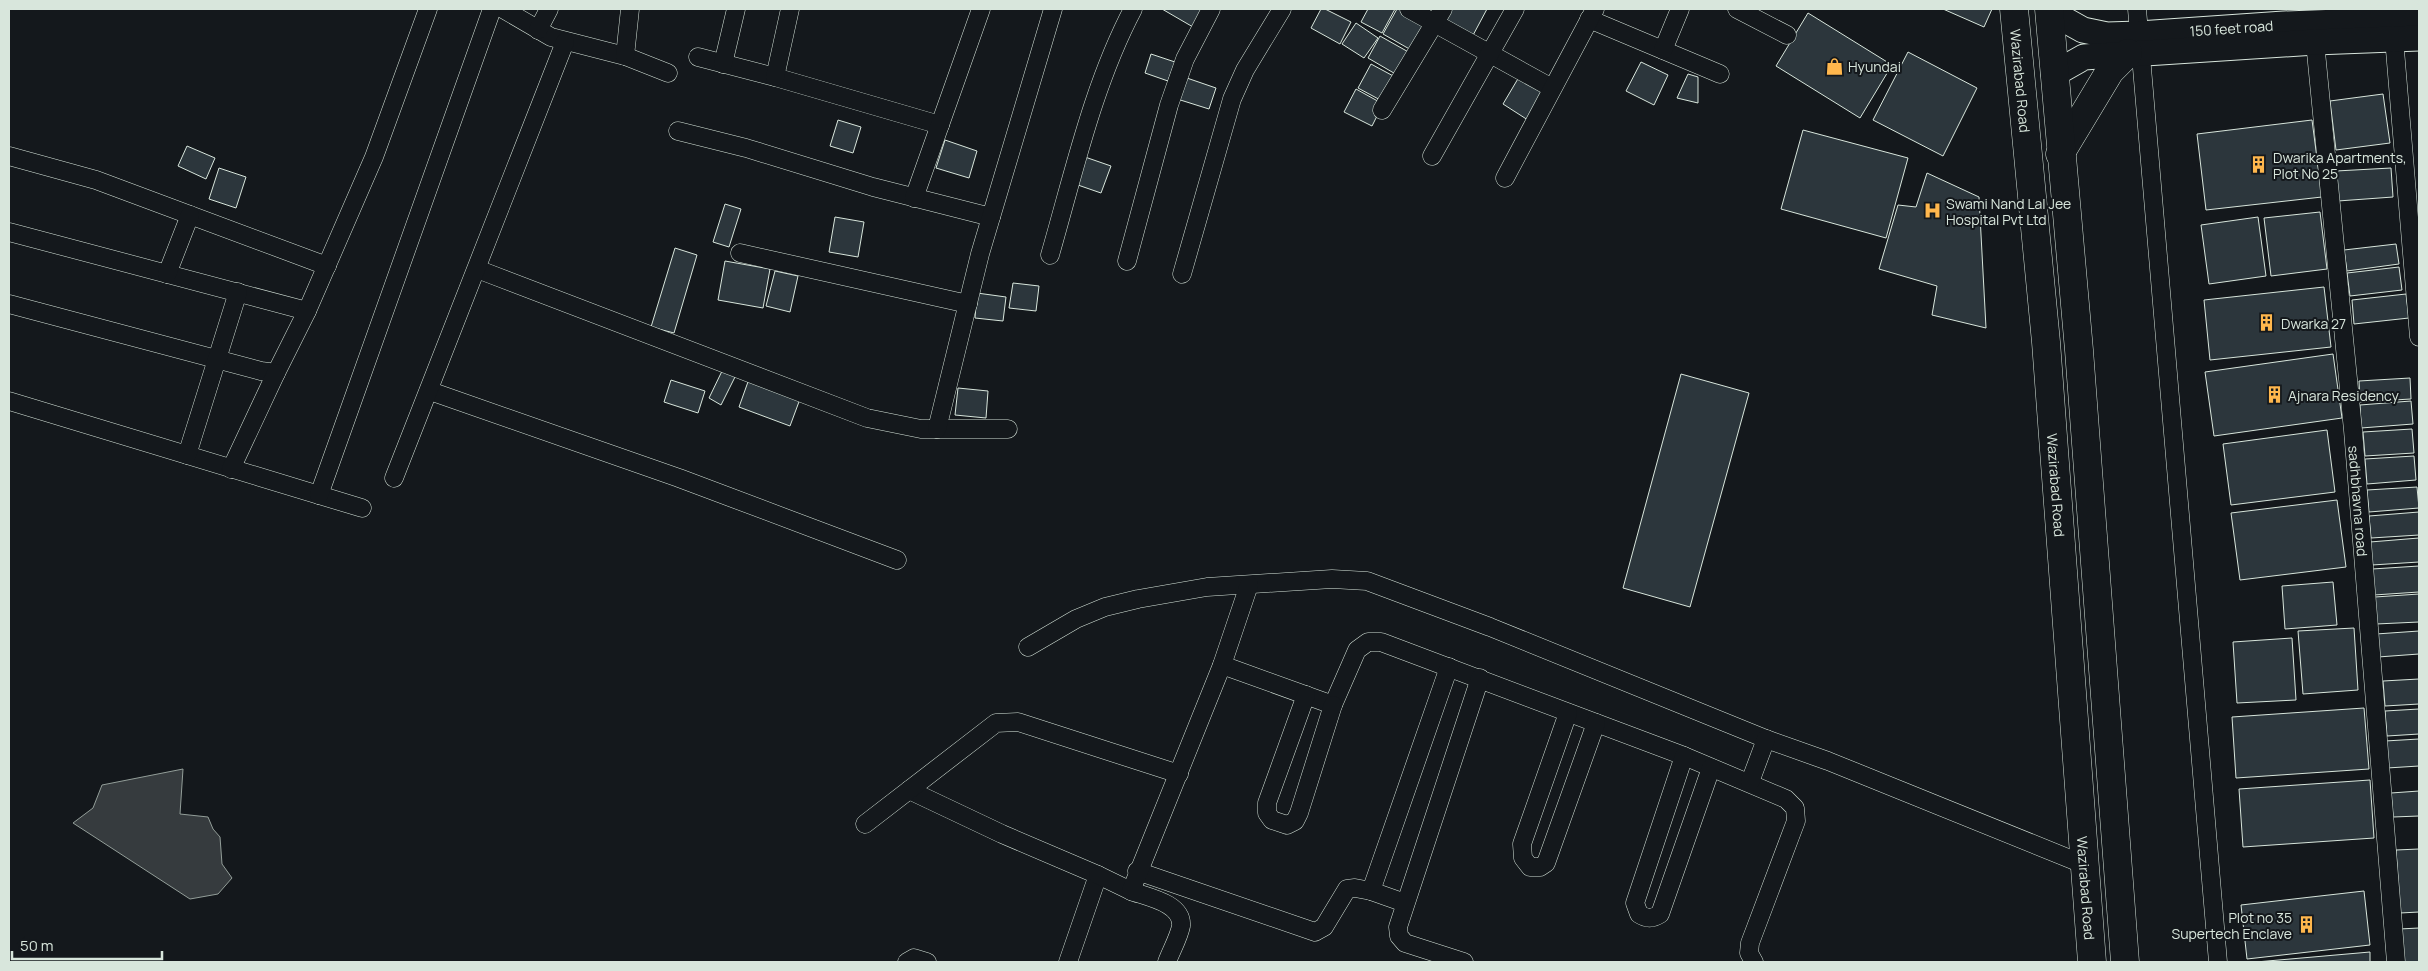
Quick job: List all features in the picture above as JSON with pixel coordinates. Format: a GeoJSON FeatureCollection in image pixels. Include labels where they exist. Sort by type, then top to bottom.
{"type":"FeatureCollection","features":[{"type":"Feature","properties":{"kind":"main road","name":"Wazirabad Road"},"geometry":{"type":"LineString","coordinates":[[2014,9],[2046,342],[2092,962]]}},
{"type":"Feature","properties":{"kind":"main road"},"geometry":{"type":"LineString","coordinates":[[2049,10],[2080,369],[2125,962]]}},
{"type":"Feature","properties":{"kind":"main road"},"geometry":{"type":"LineString","coordinates":[[2060,154],[2110,71],[2136,46]]}},
{"type":"Feature","properties":{"kind":"street"},"geometry":{"type":"LineString","coordinates":[[231,469],[307,311],[374,157],[428,9]]}},
{"type":"Feature","properties":{"kind":"street"},"geometry":{"type":"LineString","coordinates":[[319,495],[492,9]]}},
{"type":"Feature","properties":{"kind":"street"},"geometry":{"type":"LineString","coordinates":[[503,9],[538,30],[565,42],[625,56],[668,73]]}},
{"type":"Feature","properties":{"kind":"street"},"geometry":{"type":"LineString","coordinates":[[538,30],[548,9]]}},
{"type":"Feature","properties":{"kind":"street"},"geometry":{"type":"LineString","coordinates":[[625,56],[630,9]]}},
{"type":"Feature","properties":{"kind":"street"},"geometry":{"type":"LineString","coordinates":[[723,64],[736,9]]}},
{"type":"Feature","properties":{"kind":"street"},"geometry":{"type":"LineString","coordinates":[[775,77],[790,9]]}},
{"type":"Feature","properties":{"kind":"street"},"geometry":{"type":"LineString","coordinates":[[914,198],[981,9]]}},
{"type":"Feature","properties":{"kind":"street"},"geometry":{"type":"LineString","coordinates":[[937,429],[991,217],[1053,9]]}},
{"type":"Feature","properties":{"kind":"street"},"geometry":{"type":"LineString","coordinates":[[1050,255],[1082,142],[1114,45],[1133,9]]}},
{"type":"Feature","properties":{"kind":"street"},"geometry":{"type":"LineString","coordinates":[[1127,262],[1172,96],[1185,59],[1211,9]]}},
{"type":"Feature","properties":{"kind":"street"},"geometry":{"type":"LineString","coordinates":[[1182,274],[1232,99],[1245,70],[1282,9]]}},
{"type":"Feature","properties":{"kind":"street"},"geometry":{"type":"LineString","coordinates":[[1409,9],[1439,16],[1491,55],[1552,88]]}},
{"type":"Feature","properties":{"kind":"street"},"geometry":{"type":"LineString","coordinates":[[1432,156],[1491,55],[1515,9]]}},
{"type":"Feature","properties":{"kind":"street"},"geometry":{"type":"LineString","coordinates":[[1663,50],[1680,9]]}},
{"type":"Feature","properties":{"kind":"street"},"geometry":{"type":"LineString","coordinates":[[2137,9],[2136,46],[2218,962]]}},
{"type":"Feature","properties":{"kind":"street","name":"150 feet road"},"geometry":{"type":"LineString","coordinates":[[2049,10],[2083,30],[2107,34],[2136,46]]}},
{"type":"Feature","properties":{"kind":"street"},"geometry":{"type":"LineString","coordinates":[[1746,11],[1787,34]]}},
{"type":"Feature","properties":{"kind":"street"},"geometry":{"type":"LineString","coordinates":[[1505,178],[1592,14],[1663,50],[1720,74]]}},
{"type":"Feature","properties":{"kind":"street"},"geometry":{"type":"LineString","coordinates":[[1382,110],[1439,16]]}},
{"type":"Feature","properties":{"kind":"street","name":"150 feet road"},"geometry":{"type":"LineString","coordinates":[[2054,74],[2084,56],[2136,46],[2308,24],[2419,19]]}},
{"type":"Feature","properties":{"kind":"street","name":"150 feet road"},"geometry":{"type":"LineString","coordinates":[[2308,24],[2394,38],[2419,38]]}},
{"type":"Feature","properties":{"kind":"street","name":"sadhbhavna road"},"geometry":{"type":"LineString","coordinates":[[2308,24],[2354,430],[2396,962]]}},
{"type":"Feature","properties":{"kind":"street"},"geometry":{"type":"LineString","coordinates":[[2394,38],[2419,337]]}},
{"type":"Feature","properties":{"kind":"street"},"geometry":{"type":"LineString","coordinates":[[394,478],[430,391],[565,42]]}},
{"type":"Feature","properties":{"kind":"street"},"geometry":{"type":"LineString","coordinates":[[698,58],[775,77],[940,125]]}},
{"type":"Feature","properties":{"kind":"street"},"geometry":{"type":"LineString","coordinates":[[678,131],[914,198],[991,217]]}},
{"type":"Feature","properties":{"kind":"street"},"geometry":{"type":"LineString","coordinates":[[9,156],[96,180],[327,266]]}},
{"type":"Feature","properties":{"kind":"street"},"geometry":{"type":"LineString","coordinates":[[167,274],[190,215]]}},
{"type":"Feature","properties":{"kind":"street"},"geometry":{"type":"LineString","coordinates":[[9,232],[307,311]]}},
{"type":"Feature","properties":{"kind":"street"},"geometry":{"type":"LineString","coordinates":[[740,253],[968,304]]}},
{"type":"Feature","properties":{"kind":"street"},"geometry":{"type":"LineString","coordinates":[[477,269],[867,418],[906,427],[1008,429]]}},
{"type":"Feature","properties":{"kind":"street"},"geometry":{"type":"LineString","coordinates":[[187,455],[238,292]]}},
{"type":"Feature","properties":{"kind":"street"},"geometry":{"type":"LineString","coordinates":[[9,304],[218,358],[261,371],[276,373]]}},
{"type":"Feature","properties":{"kind":"street"},"geometry":{"type":"LineString","coordinates":[[430,391],[679,478],[898,560]]}},
{"type":"Feature","properties":{"kind":"street"},"geometry":{"type":"LineString","coordinates":[[9,401],[362,508]]}},
{"type":"Feature","properties":{"kind":"street"},"geometry":{"type":"LineString","coordinates":[[1028,647],[1076,619],[1105,607],[1138,599],[1207,587],[1332,579],[1367,581],[1490,627],[2085,865]]}},
{"type":"Feature","properties":{"kind":"street"},"geometry":{"type":"LineString","coordinates":[[1131,891],[1137,871],[1179,774],[1222,665],[1249,585]]}},
{"type":"Feature","properties":{"kind":"street"},"geometry":{"type":"LineString","coordinates":[[1306,695],[1267,803],[1267,813],[1272,820],[1279,823],[1287,824],[1295,821],[1299,813],[1333,705],[1357,650],[1368,642],[1381,642],[1480,678],[1750,782],[1786,799],[1795,808],[1796,821],[1750,943],[1749,953],[1754,962]]}},
{"type":"Feature","properties":{"kind":"street"},"geometry":{"type":"LineString","coordinates":[[1222,665],[1333,705]]}},
{"type":"Feature","properties":{"kind":"street"},"geometry":{"type":"LineString","coordinates":[[1371,891],[1449,667]]}},
{"type":"Feature","properties":{"kind":"street"},"geometry":{"type":"LineString","coordinates":[[1464,962],[1405,944],[1399,936],[1398,927],[1480,678]]}},
{"type":"Feature","properties":{"kind":"street"},"geometry":{"type":"LineString","coordinates":[[1568,712],[1522,844],[1523,858],[1530,866],[1540,867],[1546,863],[1596,722]]}},
{"type":"Feature","properties":{"kind":"street"},"geometry":{"type":"LineString","coordinates":[[865,824],[996,723],[1018,722],[1179,774]]}},
{"type":"Feature","properties":{"kind":"street"},"geometry":{"type":"LineString","coordinates":[[1750,782],[1766,739]]}},
{"type":"Feature","properties":{"kind":"street"},"geometry":{"type":"LineString","coordinates":[[1684,756],[1635,903],[1639,914],[1646,918],[1654,918],[1660,914],[1711,768]]}},
{"type":"Feature","properties":{"kind":"street"},"geometry":{"type":"LineString","coordinates":[[909,790],[1002,834],[1172,907],[1179,914],[1181,926],[1167,962]]}},
{"type":"Feature","properties":{"kind":"street"},"geometry":{"type":"LineString","coordinates":[[1137,871],[1316,932],[1324,927],[1347,890],[1355,888],[1371,891],[1405,903]]}},
{"type":"Feature","properties":{"kind":"street"},"geometry":{"type":"LineString","coordinates":[[1068,962],[1098,876]]}},
{"type":"Feature","properties":{"kind":"street"},"geometry":{"type":"LineString","coordinates":[[907,962],[914,958],[927,962]]}},
{"type":"Feature","properties":{"kind":"shaded area"},"geometry":{"type":"Polygon","coordinates":[[[183,769],[180,814],[208,817],[213,829],[220,837],[222,864],[232,878],[218,894],[190,899],[73,823],[93,808],[102,785],[183,769]]]}},
{"type":"Feature","properties":{"kind":"building"},"geometry":{"type":"Polygon","coordinates":[[[1162,9],[1204,9],[1193,27],[1162,9]]]}},
{"type":"Feature","properties":{"kind":"building"},"geometry":{"type":"Polygon","coordinates":[[[1321,9],[1325,9],[1351,22],[1340,44],[1311,28],[1321,9]]]}},
{"type":"Feature","properties":{"kind":"building"},"geometry":{"type":"Polygon","coordinates":[[[1368,9],[1395,9],[1382,33],[1361,22],[1368,9]]]}},
{"type":"Feature","properties":{"kind":"building"},"geometry":{"type":"Polygon","coordinates":[[[1397,9],[1406,9],[1429,22],[1413,51],[1383,34],[1397,9]]]}},
{"type":"Feature","properties":{"kind":"building"},"geometry":{"type":"Polygon","coordinates":[[[1445,9],[1487,9],[1471,39],[1438,22],[1445,9]]]}},
{"type":"Feature","properties":{"kind":"building"},"geometry":{"type":"Polygon","coordinates":[[[1943,9],[1992,9],[1984,27],[1943,9]]]}},
{"type":"Feature","properties":{"kind":"building","name":"Hyundai"},"geometry":{"type":"Polygon","coordinates":[[[1808,13],[1892,65],[1860,118],[1776,66],[1808,13]]]}},
{"type":"Feature","properties":{"kind":"building"},"geometry":{"type":"Polygon","coordinates":[[[1356,23],[1378,38],[1364,58],[1342,44],[1356,23]]]}},
{"type":"Feature","properties":{"kind":"building"},"geometry":{"type":"Polygon","coordinates":[[[1380,36],[1412,54],[1399,76],[1368,58],[1380,36]]]}},
{"type":"Feature","properties":{"kind":"building","name":"Hyundai"},"geometry":{"type":"Polygon","coordinates":[[[1908,52],[1977,88],[1943,156],[1873,120],[1908,52]]]}},
{"type":"Feature","properties":{"kind":"building"},"geometry":{"type":"Polygon","coordinates":[[[1151,54],[1175,62],[1168,81],[1145,73],[1151,54]]]}},
{"type":"Feature","properties":{"kind":"building"},"geometry":{"type":"Polygon","coordinates":[[[1641,62],[1668,75],[1654,105],[1626,91],[1641,62]]]}},
{"type":"Feature","properties":{"kind":"building"},"geometry":{"type":"Polygon","coordinates":[[[1371,64],[1397,78],[1384,102],[1358,88],[1371,64]]]}},
{"type":"Feature","properties":{"kind":"building"},"geometry":{"type":"Polygon","coordinates":[[[1688,74],[1698,77],[1698,103],[1677,98],[1688,74]]]}},
{"type":"Feature","properties":{"kind":"building"},"geometry":{"type":"Polygon","coordinates":[[[1181,76],[1216,88],[1209,109],[1174,98],[1181,76]]]}},
{"type":"Feature","properties":{"kind":"building"},"geometry":{"type":"Polygon","coordinates":[[[1519,77],[1547,94],[1531,122],[1503,104],[1519,77]]]}},
{"type":"Feature","properties":{"kind":"building"},"geometry":{"type":"Polygon","coordinates":[[[1356,89],[1383,104],[1372,126],[1344,112],[1356,89]]]}},
{"type":"Feature","properties":{"kind":"building"},"geometry":{"type":"Polygon","coordinates":[[[2383,94],[2390,143],[2336,150],[2330,101],[2383,94]]]}},
{"type":"Feature","properties":{"kind":"building"},"geometry":{"type":"Polygon","coordinates":[[[838,120],[861,127],[853,153],[830,146],[838,120]]]}},
{"type":"Feature","properties":{"kind":"building","name":"Dwarika Apartments, Plot No 25"},"geometry":{"type":"Polygon","coordinates":[[[2312,120],[2322,197],[2206,210],[2197,134],[2312,120]]]}},
{"type":"Feature","properties":{"kind":"building"},"geometry":{"type":"Polygon","coordinates":[[[1803,130],[1908,158],[1886,238],[1781,209],[1803,130]]]}},
{"type":"Feature","properties":{"kind":"building"},"geometry":{"type":"Polygon","coordinates":[[[945,140],[977,151],[969,178],[936,168],[945,140]]]}},
{"type":"Feature","properties":{"kind":"building"},"geometry":{"type":"Polygon","coordinates":[[[187,146],[215,158],[206,179],[178,166],[187,146]]]}},
{"type":"Feature","properties":{"kind":"building"},"geometry":{"type":"Polygon","coordinates":[[[1085,157],[1111,166],[1101,193],[1075,184],[1085,157]]]}},
{"type":"Feature","properties":{"kind":"building"},"geometry":{"type":"Polygon","coordinates":[[[219,168],[246,177],[236,208],[209,199],[219,168]]]}},
{"type":"Feature","properties":{"kind":"building"},"geometry":{"type":"Polygon","coordinates":[[[2391,168],[2393,197],[2338,201],[2336,171],[2391,168]]]}},
{"type":"Feature","properties":{"kind":"building"},"geometry":{"type":"Polygon","coordinates":[[[1927,173],[1979,197],[1986,328],[1932,315],[1937,286],[1879,269],[1898,205],[1916,207],[1927,173]]]}},
{"type":"Feature","properties":{"kind":"building"},"geometry":{"type":"Polygon","coordinates":[[[725,204],[741,209],[729,247],[713,242],[725,204]]]}},
{"type":"Feature","properties":{"kind":"building"},"geometry":{"type":"Polygon","coordinates":[[[2320,212],[2327,269],[2271,276],[2264,218],[2320,212]]]}},
{"type":"Feature","properties":{"kind":"building"},"geometry":{"type":"Polygon","coordinates":[[[835,217],[864,222],[858,257],[829,252],[835,217]]]}},
{"type":"Feature","properties":{"kind":"building"},"geometry":{"type":"Polygon","coordinates":[[[2258,217],[2266,276],[2209,284],[2201,225],[2258,217]]]}},
{"type":"Feature","properties":{"kind":"building"},"geometry":{"type":"Polygon","coordinates":[[[2396,244],[2399,264],[2347,271],[2344,250],[2396,244]]]}},
{"type":"Feature","properties":{"kind":"building"},"geometry":{"type":"Polygon","coordinates":[[[675,248],[697,255],[674,333],[651,327],[675,248]]]}},
{"type":"Feature","properties":{"kind":"building"},"geometry":{"type":"Polygon","coordinates":[[[725,261],[770,269],[763,308],[718,300],[725,261]]]}},
{"type":"Feature","properties":{"kind":"building"},"geometry":{"type":"Polygon","coordinates":[[[2399,267],[2402,290],[2350,296],[2347,273],[2399,267]]]}},
{"type":"Feature","properties":{"kind":"building"},"geometry":{"type":"Polygon","coordinates":[[[775,271],[798,276],[790,312],[766,306],[775,271]]]}},
{"type":"Feature","properties":{"kind":"building"},"geometry":{"type":"Polygon","coordinates":[[[1013,283],[1039,286],[1036,311],[1009,308],[1013,283]]]}},
{"type":"Feature","properties":{"kind":"building","name":"Dwarka 27"},"geometry":{"type":"Polygon","coordinates":[[[2324,287],[2331,347],[2210,360],[2204,300],[2324,287]]]}},
{"type":"Feature","properties":{"kind":"building"},"geometry":{"type":"Polygon","coordinates":[[[977,293],[1006,297],[1003,321],[975,318],[977,293]]]}},
{"type":"Feature","properties":{"kind":"building"},"geometry":{"type":"Polygon","coordinates":[[[2406,294],[2409,318],[2354,324],[2352,300],[2406,294]]]}},
{"type":"Feature","properties":{"kind":"building","name":"Ajnara Residency"},"geometry":{"type":"Polygon","coordinates":[[[2333,354],[2342,418],[2214,436],[2205,372],[2333,354]]]}},
{"type":"Feature","properties":{"kind":"building"},"geometry":{"type":"Polygon","coordinates":[[[723,369],[736,375],[721,405],[709,398],[723,369]]]}},
{"type":"Feature","properties":{"kind":"building"},"geometry":{"type":"Polygon","coordinates":[[[1681,374],[1749,393],[1690,607],[1623,588],[1681,374]]]}},
{"type":"Feature","properties":{"kind":"building"},"geometry":{"type":"Polygon","coordinates":[[[2410,378],[2411,399],[2360,402],[2359,381],[2410,378]]]}},
{"type":"Feature","properties":{"kind":"building"},"geometry":{"type":"Polygon","coordinates":[[[749,379],[800,399],[790,426],[739,407],[749,379]]]}},
{"type":"Feature","properties":{"kind":"building"},"geometry":{"type":"Polygon","coordinates":[[[671,380],[705,391],[698,413],[664,402],[671,380]]]}},
{"type":"Feature","properties":{"kind":"building"},"geometry":{"type":"Polygon","coordinates":[[[958,388],[988,391],[986,418],[955,415],[958,388]]]}},
{"type":"Feature","properties":{"kind":"building"},"geometry":{"type":"Polygon","coordinates":[[[2411,401],[2413,424],[2361,428],[2360,405],[2411,401]]]}},
{"type":"Feature","properties":{"kind":"building"},"geometry":{"type":"Polygon","coordinates":[[[2412,429],[2414,453],[2365,456],[2363,432],[2412,429]]]}},
{"type":"Feature","properties":{"kind":"building"},"geometry":{"type":"Polygon","coordinates":[[[2327,430],[2335,492],[2231,505],[2223,444],[2327,430]]]}},
{"type":"Feature","properties":{"kind":"building"},"geometry":{"type":"Polygon","coordinates":[[[2414,456],[2416,480],[2367,484],[2365,459],[2414,456]]]}},
{"type":"Feature","properties":{"kind":"building"},"geometry":{"type":"Polygon","coordinates":[[[2417,487],[2419,508],[2369,512],[2367,490],[2417,487]]]}},
{"type":"Feature","properties":{"kind":"building"},"geometry":{"type":"Polygon","coordinates":[[[2337,500],[2346,567],[2240,580],[2231,513],[2337,500]]]}},
{"type":"Feature","properties":{"kind":"building"},"geometry":{"type":"Polygon","coordinates":[[[2419,512],[2419,535],[2371,538],[2369,516],[2419,512]]]}},
{"type":"Feature","properties":{"kind":"building"},"geometry":{"type":"Polygon","coordinates":[[[2419,538],[2419,562],[2372,565],[2370,542],[2419,538]]]}},
{"type":"Feature","properties":{"kind":"building"},"geometry":{"type":"Polygon","coordinates":[[[2419,566],[2419,592],[2374,595],[2372,569],[2419,566]]]}},
{"type":"Feature","properties":{"kind":"building"},"geometry":{"type":"Polygon","coordinates":[[[2333,582],[2337,625],[2285,629],[2282,586],[2333,582]]]}},
{"type":"Feature","properties":{"kind":"building"},"geometry":{"type":"Polygon","coordinates":[[[2419,594],[2419,622],[2376,624],[2375,597],[2419,594]]]}},
{"type":"Feature","properties":{"kind":"building"},"geometry":{"type":"Polygon","coordinates":[[[2354,628],[2358,690],[2303,694],[2298,631],[2354,628]]]}},
{"type":"Feature","properties":{"kind":"building"},"geometry":{"type":"Polygon","coordinates":[[[2419,631],[2419,654],[2378,657],[2376,634],[2419,631]]]}},
{"type":"Feature","properties":{"kind":"building"},"geometry":{"type":"Polygon","coordinates":[[[2292,638],[2296,700],[2237,703],[2233,642],[2292,638]]]}},
{"type":"Feature","properties":{"kind":"building"},"geometry":{"type":"Polygon","coordinates":[[[2419,679],[2419,704],[2385,706],[2383,681],[2419,679]]]}},
{"type":"Feature","properties":{"kind":"building"},"geometry":{"type":"Polygon","coordinates":[[[2364,708],[2369,769],[2236,778],[2232,717],[2364,708]]]}},
{"type":"Feature","properties":{"kind":"building"},"geometry":{"type":"Polygon","coordinates":[[[2419,709],[2419,734],[2387,736],[2385,711],[2419,709]]]}},
{"type":"Feature","properties":{"kind":"building"},"geometry":{"type":"Polygon","coordinates":[[[2419,739],[2419,766],[2387,768],[2385,741],[2419,739]]]}},
{"type":"Feature","properties":{"kind":"building"},"geometry":{"type":"Polygon","coordinates":[[[2370,780],[2374,838],[2243,847],[2239,789],[2370,780]]]}},
{"type":"Feature","properties":{"kind":"building"},"geometry":{"type":"Polygon","coordinates":[[[2419,791],[2419,816],[2393,817],[2391,793],[2419,791]]]}},
{"type":"Feature","properties":{"kind":"building"},"geometry":{"type":"Polygon","coordinates":[[[2419,849],[2419,912],[2400,913],[2396,850],[2419,849]]]}},
{"type":"Feature","properties":{"kind":"building","name":"Plot no 35 Supertech Enclave"},"geometry":{"type":"Polygon","coordinates":[[[2364,891],[2370,945],[2247,959],[2241,905],[2364,891]]]}},
{"type":"Feature","properties":{"kind":"building"},"geometry":{"type":"Polygon","coordinates":[[[2419,928],[2419,962],[2401,962],[2399,929],[2419,928]]]}},
{"type":"Feature","properties":{"kind":"building"},"geometry":{"type":"Polygon","coordinates":[[[2370,952],[2370,962],[2256,962],[2370,952]]]}},
{"type":"Feature","properties":{"kind":"place","name":"Hyundai"},"geometry":{"type":"Point","coordinates":[1834,66]}},
{"type":"Feature","properties":{"kind":"place","name":"Dwarika Apartments, Plot No 25"},"geometry":{"type":"Point","coordinates":[2259,165]}},
{"type":"Feature","properties":{"kind":"place","name":"Swami Nand Lal Jee Hospital Pvt Ltd"},"geometry":{"type":"Point","coordinates":[1932,211]}},
{"type":"Feature","properties":{"kind":"place","name":"Dwarka 27"},"geometry":{"type":"Point","coordinates":[2267,323]}},
{"type":"Feature","properties":{"kind":"place","name":"Ajnara Residency"},"geometry":{"type":"Point","coordinates":[2274,395]}},
{"type":"Feature","properties":{"kind":"place","name":"Plot no 35 Supertech Enclave"},"geometry":{"type":"Point","coordinates":[2306,925]}}]}
